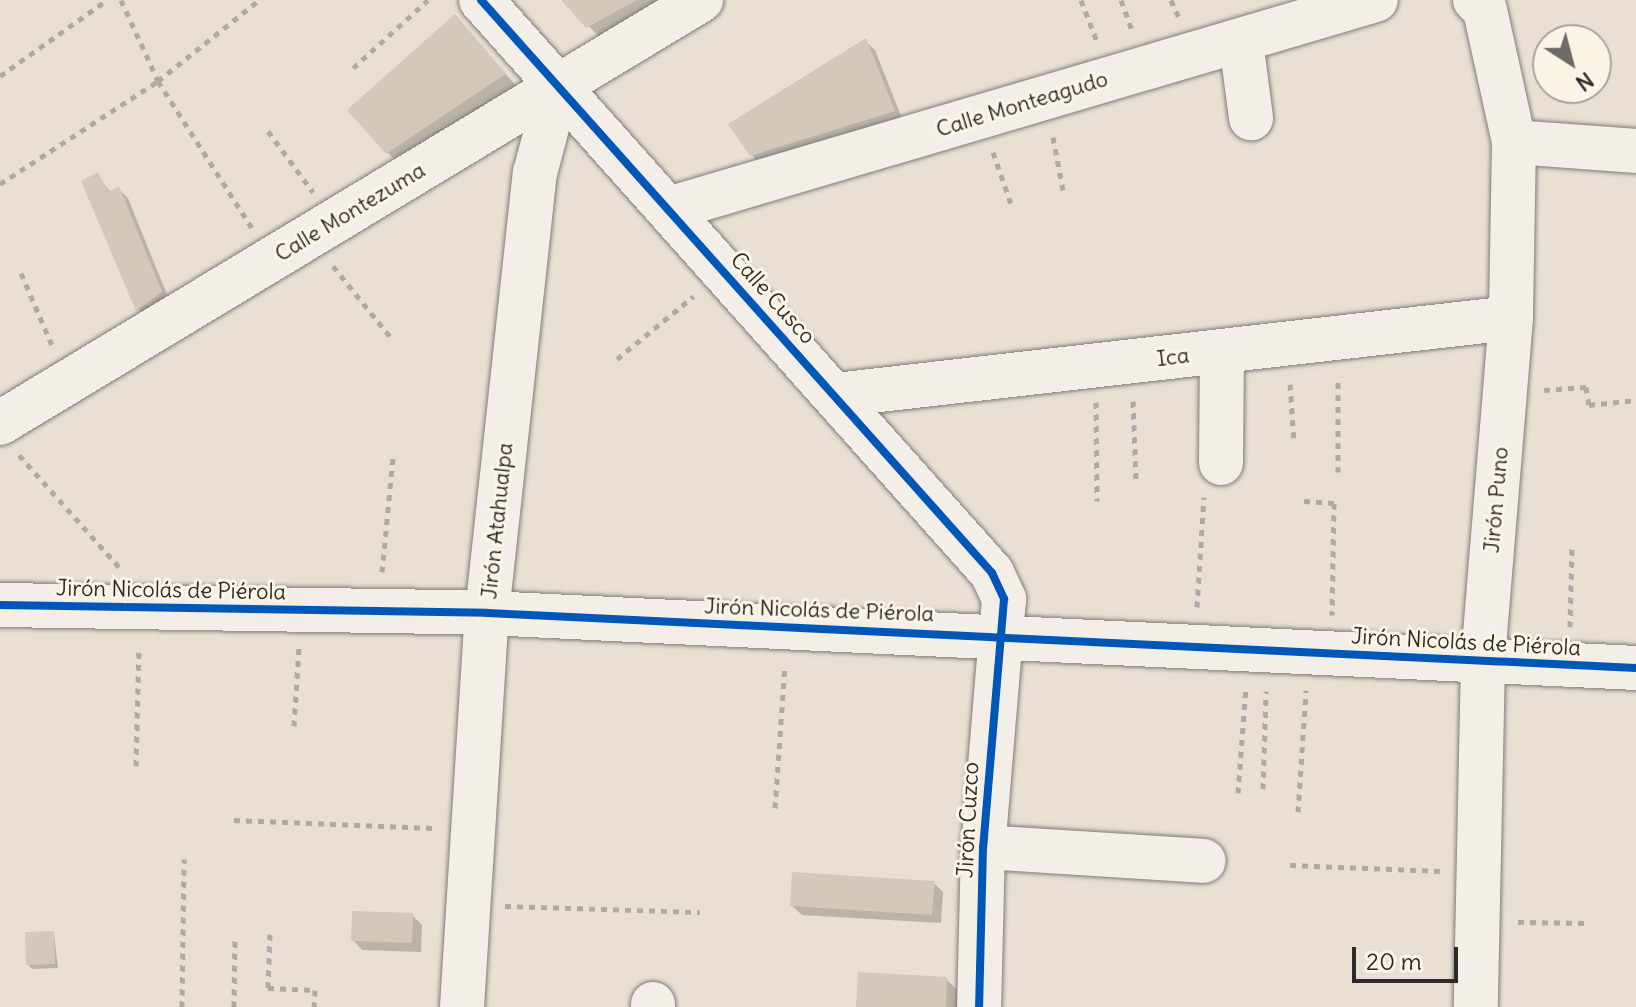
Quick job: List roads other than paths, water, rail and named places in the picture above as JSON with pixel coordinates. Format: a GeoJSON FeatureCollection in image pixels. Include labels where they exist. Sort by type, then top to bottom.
{"type":"FeatureCollection","features":[{"type":"Feature","properties":{"kind":"street","name":"Calle Cusco"},"geometry":{"type":"LineString","coordinates":[[481,0],[992,573],[1004,599],[998,636]]}},
{"type":"Feature","properties":{"kind":"street","name":"Calle Montezuma"},"geometry":{"type":"LineString","coordinates":[[5,434],[68,382],[701,0]]}},
{"type":"Feature","properties":{"kind":"street","name":"Calle Monteagudo"},"geometry":{"type":"LineString","coordinates":[[668,209],[1376,0]]}},
{"type":"Feature","properties":{"kind":"street","name":"Jirón Puno"},"geometry":{"type":"LineString","coordinates":[[1475,0],[1485,10],[1514,142],[1511,318],[1483,661],[1476,1007]]}},
{"type":"Feature","properties":{"kind":"street"},"geometry":{"type":"LineString","coordinates":[[1241,41],[1251,118]]}},
{"type":"Feature","properties":{"kind":"street","name":"Jirón Atahualpa"},"geometry":{"type":"LineString","coordinates":[[462,1007],[487,613],[535,173],[558,86]]}},
{"type":"Feature","properties":{"kind":"street"},"geometry":{"type":"LineString","coordinates":[[1514,142],[1636,151]]}},
{"type":"Feature","properties":{"kind":"street","name":"Ica"},"geometry":{"type":"LineString","coordinates":[[836,395],[1511,318]]}},
{"type":"Feature","properties":{"kind":"street"},"geometry":{"type":"LineString","coordinates":[[1213,480],[1222,351]]}},
{"type":"Feature","properties":{"kind":"street","name":"Jirón Nicolás de Piérola"},"geometry":{"type":"LineString","coordinates":[[0,605],[487,613],[1636,668]]}},
{"type":"Feature","properties":{"kind":"street","name":"Jirón Cuzco"},"geometry":{"type":"LineString","coordinates":[[979,1007],[983,847],[998,636]]}},
{"type":"Feature","properties":{"kind":"street"},"geometry":{"type":"LineString","coordinates":[[983,847],[1204,861]]}}]}
